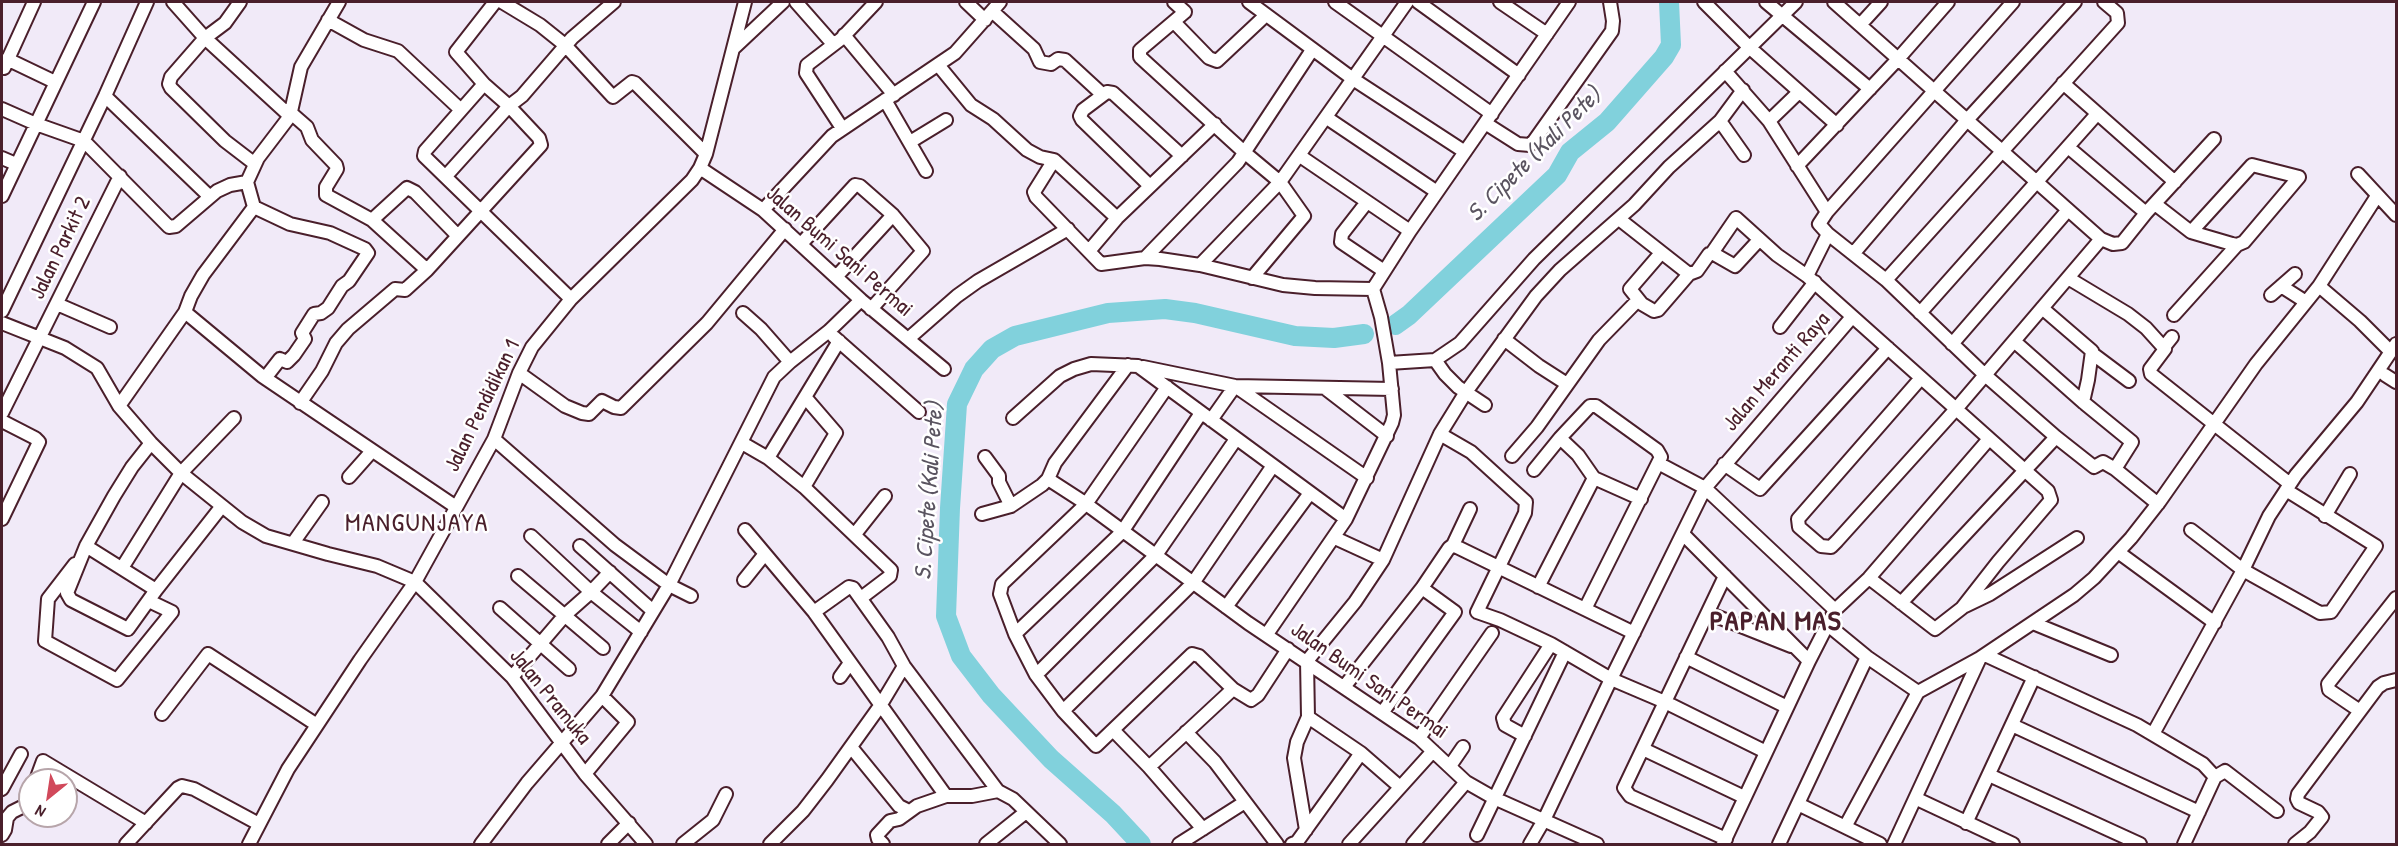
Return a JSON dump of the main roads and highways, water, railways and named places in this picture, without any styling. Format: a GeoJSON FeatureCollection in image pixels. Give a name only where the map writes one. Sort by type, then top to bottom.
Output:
{"type":"FeatureCollection","features":[{"type":"Feature","properties":{"kind":"waterway","name":"S. Cipete (Kali Pete)"},"geometry":{"type":"LineString","coordinates":[[1395,325],[1409,315],[1557,175],[1570,152],[1607,122],[1664,57],[1671,45],[1669,2]]}},
{"type":"Feature","properties":{"kind":"waterway","name":"S. Cipete (Kali Pete)"},"geometry":{"type":"LineString","coordinates":[[1141,844],[1113,814],[1051,759],[991,695],[961,656],[946,616],[957,404],[974,369],[992,349],[1015,336],[1108,313],[1165,309],[1195,313],[1295,336],[1334,338],[1364,334]]}},
{"type":"Feature","properties":{"kind":"district","name":"MANGUNJAYA"},"geometry":{"type":"Point","coordinates":[417,524]}},
{"type":"Feature","properties":{"kind":"district","name":"PAPAN MAS"},"geometry":{"type":"Point","coordinates":[1776,623]}}]}
